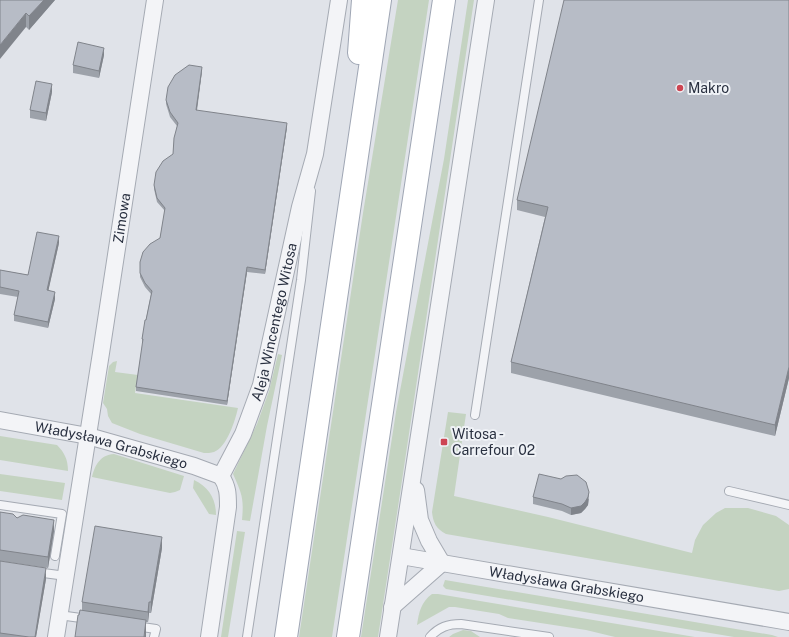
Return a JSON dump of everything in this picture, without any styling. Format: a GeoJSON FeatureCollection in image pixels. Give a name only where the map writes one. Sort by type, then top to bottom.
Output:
{"type":"FeatureCollection","features":[{"type":"Feature","properties":{"kind":"main road"},"geometry":{"type":"LineString","coordinates":[[360,134],[358,55],[363,0]]}},
{"type":"Feature","properties":{"kind":"main road"},"geometry":{"type":"LineString","coordinates":[[286,637],[380,0]]}},
{"type":"Feature","properties":{"kind":"main road"},"geometry":{"type":"LineString","coordinates":[[348,637],[444,0]]}},
{"type":"Feature","properties":{"kind":"main road"},"geometry":{"type":"LineString","coordinates":[[437,49],[453,0]]}},
{"type":"Feature","properties":{"kind":"street","name":"Zimowa"},"geometry":{"type":"LineString","coordinates":[[56,637],[155,0]]}},
{"type":"Feature","properties":{"kind":"street","name":"Aleja Wincentego Witosa"},"geometry":{"type":"LineString","coordinates":[[221,476],[242,434],[261,385],[300,207],[315,154],[339,0]]}},
{"type":"Feature","properties":{"kind":"street"},"geometry":{"type":"LineString","coordinates":[[388,637],[487,2]]}},
{"type":"Feature","properties":{"kind":"street","name":"Władysława Grabskiego"},"geometry":{"type":"LineString","coordinates":[[0,420],[88,436],[194,466],[221,476]]}},
{"type":"Feature","properties":{"kind":"street"},"geometry":{"type":"LineString","coordinates":[[392,607],[442,563],[428,541],[420,520],[414,470]]}},
{"type":"Feature","properties":{"kind":"street"},"geometry":{"type":"LineString","coordinates":[[209,637],[228,507],[226,485],[221,476]]}},
{"type":"Feature","properties":{"kind":"street","name":"Władysława Grabskiego"},"geometry":{"type":"LineString","coordinates":[[401,556],[789,622]]}},
{"type":"Feature","properties":{"kind":"lane"},"geometry":{"type":"LineString","coordinates":[[475,415],[539,0]]}},
{"type":"Feature","properties":{"kind":"lane"},"geometry":{"type":"LineString","coordinates":[[247,637],[301,280],[315,154]]}},
{"type":"Feature","properties":{"kind":"lane"},"geometry":{"type":"LineString","coordinates":[[729,491],[789,505]]}},
{"type":"Feature","properties":{"kind":"lane"},"geometry":{"type":"LineString","coordinates":[[0,505],[62,514],[55,556]]}},
{"type":"Feature","properties":{"kind":"lane"},"geometry":{"type":"LineString","coordinates":[[29,571],[66,576]]}},
{"type":"Feature","properties":{"kind":"lane"},"geometry":{"type":"LineString","coordinates":[[59,615],[96,620]]}},
{"type":"Feature","properties":{"kind":"lane"},"geometry":{"type":"LineString","coordinates":[[126,624],[156,629],[154,637]]}},
{"type":"Feature","properties":{"kind":"lane"},"geometry":{"type":"LineString","coordinates":[[430,637],[436,631],[449,624],[461,624],[549,637]]}},
{"type":"Feature","properties":{"kind":"green space"},"geometry":{"type":"Polygon","coordinates":[[[398,0],[429,0],[332,637],[299,637],[363,213],[398,0]]]}},
{"type":"Feature","properties":{"kind":"green space"},"geometry":{"type":"Polygon","coordinates":[[[468,0],[474,0],[378,637],[361,637],[396,412],[444,159],[468,0]]]}},
{"type":"Feature","properties":{"kind":"green space"},"geometry":{"type":"Polygon","coordinates":[[[278,354],[282,355],[267,426],[250,521],[242,520],[242,496],[233,474],[257,424],[269,391],[278,354]]]}},
{"type":"Feature","properties":{"kind":"green space"},"geometry":{"type":"Polygon","coordinates":[[[117,361],[115,372],[138,375],[135,393],[238,408],[233,426],[223,445],[214,452],[204,453],[140,434],[112,423],[103,403],[109,366],[113,362],[117,361]]]}},
{"type":"Feature","properties":{"kind":"green space"},"geometry":{"type":"Polygon","coordinates":[[[448,412],[466,414],[454,496],[548,517],[692,553],[695,540],[703,525],[716,513],[725,508],[748,508],[776,516],[789,525],[789,589],[779,591],[446,534],[436,525],[432,512],[448,412]]]}},
{"type":"Feature","properties":{"kind":"green space"},"geometry":{"type":"Polygon","coordinates":[[[0,436],[57,445],[65,456],[68,471],[0,460],[0,436]]]}},
{"type":"Feature","properties":{"kind":"green space"},"geometry":{"type":"Polygon","coordinates":[[[114,454],[184,476],[180,490],[170,493],[92,477],[99,461],[105,456],[114,454]]]}},
{"type":"Feature","properties":{"kind":"green space"},"geometry":{"type":"Polygon","coordinates":[[[0,474],[65,483],[62,500],[0,491],[0,474]]]}},
{"type":"Feature","properties":{"kind":"green space"},"geometry":{"type":"Polygon","coordinates":[[[194,480],[204,486],[211,494],[215,504],[216,515],[209,514],[193,488],[194,480]]]}},
{"type":"Feature","properties":{"kind":"green space"},"geometry":{"type":"Polygon","coordinates":[[[237,531],[245,532],[228,637],[221,637],[237,531]]]}},
{"type":"Feature","properties":{"kind":"green space"},"geometry":{"type":"Polygon","coordinates":[[[445,580],[778,637],[734,637],[446,589],[443,586],[445,580]]]}},
{"type":"Feature","properties":{"kind":"green space"},"geometry":{"type":"Polygon","coordinates":[[[432,594],[695,637],[615,637],[586,630],[508,618],[499,614],[455,607],[449,607],[417,625],[421,608],[425,600],[432,594]]]}},
{"type":"Feature","properties":{"kind":"green space"},"geometry":{"type":"Polygon","coordinates":[[[463,630],[471,631],[480,637],[449,637],[463,630]]]}},
{"type":"Feature","properties":{"kind":"building"},"geometry":{"type":"Polygon","coordinates":[[[0,0],[44,0],[29,16],[26,13],[0,45],[0,0]]]}},
{"type":"Feature","properties":{"kind":"building"},"geometry":{"type":"Polygon","coordinates":[[[564,0],[789,0],[789,367],[775,425],[511,362],[548,207],[517,200],[564,0]]]}},
{"type":"Feature","properties":{"kind":"building"},"geometry":{"type":"Polygon","coordinates":[[[78,42],[104,48],[99,71],[73,65],[78,42]]]}},
{"type":"Feature","properties":{"kind":"building"},"geometry":{"type":"Polygon","coordinates":[[[189,65],[202,67],[196,110],[287,123],[265,270],[247,267],[227,401],[136,387],[145,320],[152,291],[145,283],[140,273],[140,262],[143,252],[150,244],[160,238],[165,208],[157,198],[154,185],[156,172],[163,161],[173,154],[174,138],[178,123],[170,112],[166,100],[168,87],[175,75],[189,65]]]}},
{"type":"Feature","properties":{"kind":"building"},"geometry":{"type":"Polygon","coordinates":[[[36,81],[52,84],[46,113],[30,110],[36,81]]]}},
{"type":"Feature","properties":{"kind":"building"},"geometry":{"type":"Polygon","coordinates":[[[37,232],[59,236],[47,290],[55,292],[48,322],[14,315],[19,291],[0,287],[0,270],[28,275],[37,232]]]}},
{"type":"Feature","properties":{"kind":"building"},"geometry":{"type":"Polygon","coordinates":[[[539,474],[561,479],[566,476],[577,475],[586,482],[589,492],[588,497],[581,506],[571,508],[562,504],[533,497],[539,474]]]}},
{"type":"Feature","properties":{"kind":"building"},"geometry":{"type":"Polygon","coordinates":[[[0,512],[13,514],[17,518],[23,515],[54,520],[48,557],[0,550],[0,512]]]}},
{"type":"Feature","properties":{"kind":"building"},"geometry":{"type":"Polygon","coordinates":[[[95,526],[162,537],[148,612],[82,602],[95,526]]]}},
{"type":"Feature","properties":{"kind":"building"},"geometry":{"type":"Polygon","coordinates":[[[0,561],[46,568],[35,637],[0,633],[0,561]]]}},
{"type":"Feature","properties":{"kind":"building"},"geometry":{"type":"Polygon","coordinates":[[[80,610],[146,620],[144,637],[75,637],[80,610]]]}},
{"type":"Feature","properties":{"kind":"place","name":"Makro"},"geometry":{"type":"Point","coordinates":[680,88]}},
{"type":"Feature","properties":{"kind":"place","name":"Witosa - Carrefour 02"},"geometry":{"type":"Point","coordinates":[444,442]}}]}
